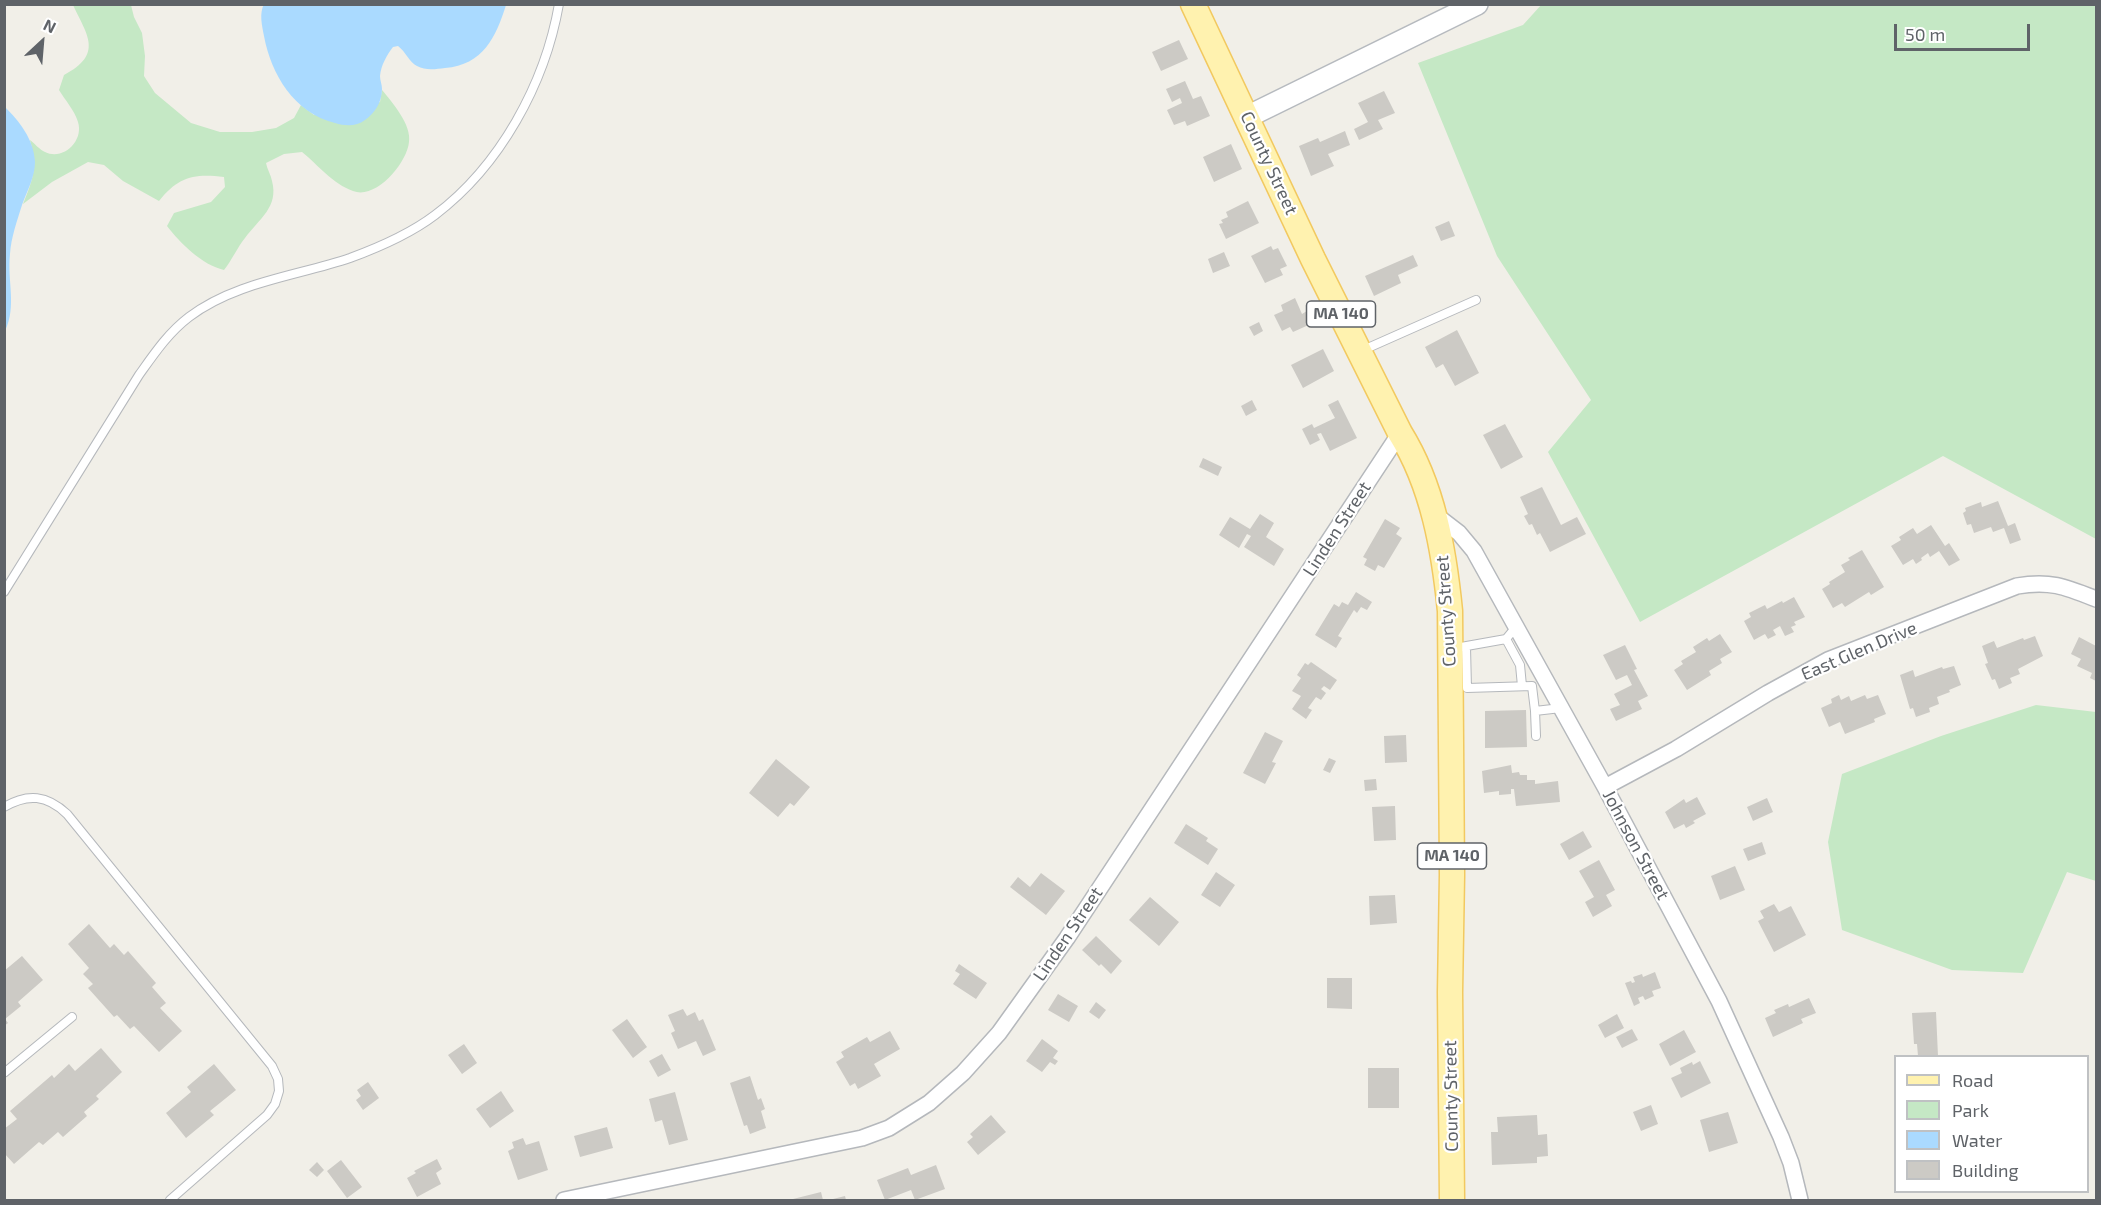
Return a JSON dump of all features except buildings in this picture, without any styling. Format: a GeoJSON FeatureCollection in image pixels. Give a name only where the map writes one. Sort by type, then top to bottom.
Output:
{"type":"FeatureCollection","features":[{"type":"Feature","properties":{"kind":"main road","name":"County Street"},"geometry":{"type":"LineString","coordinates":[[1192,4],[1360,352],[1400,433],[1413,454],[1433,513],[1443,554],[1458,648],[1452,1200]]}},
{"type":"Feature","properties":{"kind":"street"},"geometry":{"type":"LineString","coordinates":[[1247,117],[1477,4]]}},
{"type":"Feature","properties":{"kind":"street","name":"Linden Street"},"geometry":{"type":"LineString","coordinates":[[564,1200],[862,1138],[903,1121],[947,1089],[999,1033],[1067,938],[1400,433]]}},
{"type":"Feature","properties":{"kind":"street","name":"Johnson Street"},"geometry":{"type":"LineString","coordinates":[[1433,513],[1459,533],[1474,551],[1719,1001],[1781,1137],[1791,1163],[1800,1200]]}},
{"type":"Feature","properties":{"kind":"street","name":"East Glen Drive"},"geometry":{"type":"LineString","coordinates":[[1605,788],[1828,660],[2017,586],[2038,582],[2059,585],[2097,599]]}},
{"type":"Feature","properties":{"kind":"lane"},"geometry":{"type":"LineString","coordinates":[[4,592],[139,375],[163,342],[182,323],[205,306],[237,292],[347,259],[383,245],[424,223],[461,192],[500,145],[525,104],[546,56],[559,4]]}},
{"type":"Feature","properties":{"kind":"lane"},"geometry":{"type":"LineString","coordinates":[[1360,352],[1476,300]]}},
{"type":"Feature","properties":{"kind":"lane"},"geometry":{"type":"LineString","coordinates":[[1516,627],[1506,639],[1458,648],[1467,688],[1532,686],[1536,736]]}},
{"type":"Feature","properties":{"kind":"lane"},"geometry":{"type":"LineString","coordinates":[[1506,639],[1520,665],[1522,686]]}},
{"type":"Feature","properties":{"kind":"lane"},"geometry":{"type":"LineString","coordinates":[[1535,711],[1561,708]]}},
{"type":"Feature","properties":{"kind":"lane"},"geometry":{"type":"LineString","coordinates":[[4,807],[25,798],[40,797],[54,803],[67,814],[268,1060],[278,1079],[278,1097],[267,1115],[171,1200]]}},
{"type":"Feature","properties":{"kind":"lane"},"geometry":{"type":"LineString","coordinates":[[4,1073],[72,1017]]}},
{"type":"Feature","properties":{"kind":"green space"},"geometry":{"type":"Polygon","coordinates":[[[1542,4],[2096,5],[2096,539],[1943,456],[1640,622],[1548,452],[1591,400],[1497,256],[1418,63],[1523,25],[1542,4]]]}},
{"type":"Feature","properties":{"kind":"green space"},"geometry":{"type":"Polygon","coordinates":[[[73,5],[131,5],[142,33],[145,56],[144,76],[155,93],[191,123],[220,132],[252,132],[276,128],[294,118],[301,105],[314,115],[380,102],[382,90],[400,114],[407,128],[409,142],[403,160],[389,178],[371,190],[362,192],[353,191],[339,184],[302,152],[284,154],[266,163],[273,198],[262,218],[242,242],[224,270],[192,252],[167,226],[174,213],[211,202],[225,187],[224,177],[187,178],[173,187],[159,201],[123,181],[104,165],[88,162],[52,182],[23,204],[33,172],[30,140],[45,152],[59,154],[70,148],[78,136],[77,118],[59,90],[64,75],[76,67],[88,52],[87,35],[73,5]]]}},
{"type":"Feature","properties":{"kind":"green space"},"geometry":{"type":"Polygon","coordinates":[[[2036,705],[2096,712],[2096,881],[2067,872],[2023,973],[1952,970],[1842,930],[1828,842],[1842,774],[1941,736],[2036,705]]]}},
{"type":"Feature","properties":{"kind":"water"},"geometry":{"type":"Polygon","coordinates":[[[264,4],[506,5],[498,28],[486,47],[478,55],[458,66],[420,68],[398,46],[393,47],[382,68],[380,76],[382,94],[377,107],[365,120],[350,125],[320,118],[296,101],[287,90],[267,50],[261,20],[264,4]]]}},
{"type":"Feature","properties":{"kind":"water"},"geometry":{"type":"Polygon","coordinates":[[[5,107],[29,138],[35,168],[14,229],[9,264],[10,312],[5,331],[5,107]]]}}]}
